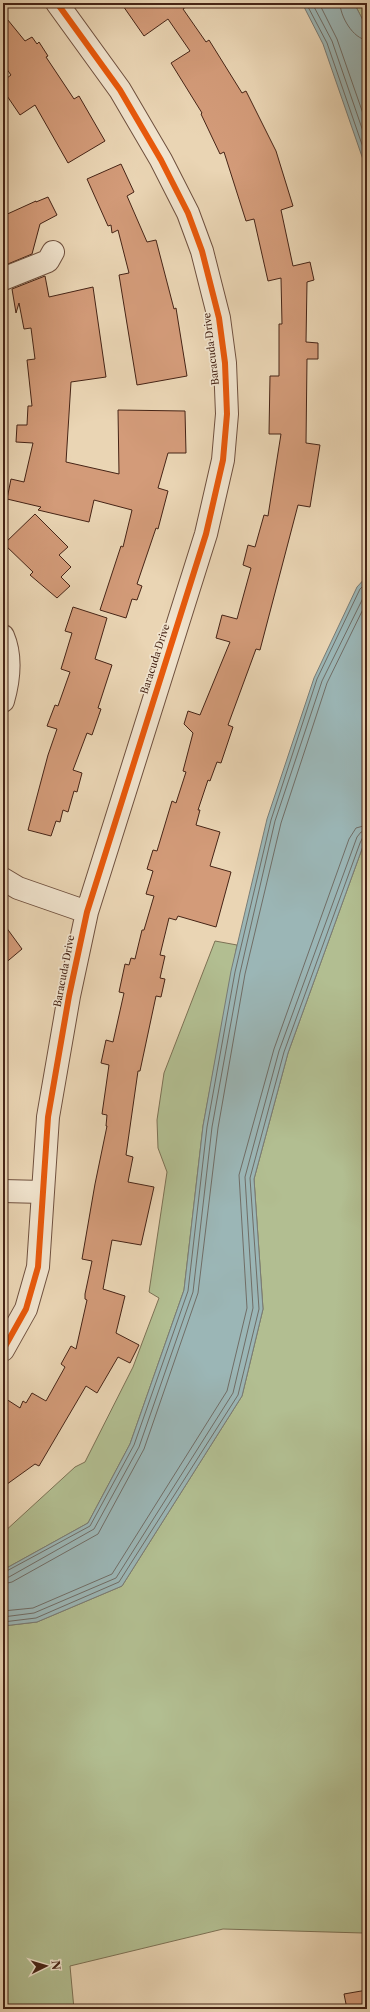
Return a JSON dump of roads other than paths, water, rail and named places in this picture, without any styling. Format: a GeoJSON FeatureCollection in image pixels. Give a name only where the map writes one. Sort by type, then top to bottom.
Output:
{"type":"FeatureCollection","features":[{"type":"Feature","properties":{"kind":"street","name":"Baracuda Drive"},"geometry":{"type":"LineString","coordinates":[[3,1350],[26,1309],[37,1273],[41,1245],[48,1118],[69,996],[87,912],[206,534],[223,460],[227,414],[225,363],[219,318],[202,251],[188,213],[161,160],[120,90],[57,3]]}},
{"type":"Feature","properties":{"kind":"street"},"geometry":{"type":"LineString","coordinates":[[3,279],[48,261],[53,252]]}},
{"type":"Feature","properties":{"kind":"street"},"geometry":{"type":"LineString","coordinates":[[3,636],[9,662],[8,681],[3,701]]}},
{"type":"Feature","properties":{"kind":"street"},"geometry":{"type":"LineString","coordinates":[[3,879],[18,888],[87,912]]}},
{"type":"Feature","properties":{"kind":"street"},"geometry":{"type":"LineString","coordinates":[[3,1191],[43,1192]]}},
{"type":"Feature","properties":{"kind":"water"},"geometry":{"type":"Polygon","coordinates":[[[302,3],[354,3],[367,28],[367,171],[323,44],[302,3]]]}},
{"type":"Feature","properties":{"kind":"water"},"geometry":{"type":"Polygon","coordinates":[[[367,576],[367,835],[288,1053],[254,1179],[263,1309],[242,1396],[122,1586],[37,1622],[3,1626],[3,1570],[88,1523],[130,1444],[184,1290],[203,1126],[231,971],[267,819],[314,678],[357,587],[367,576]]]}}]}
